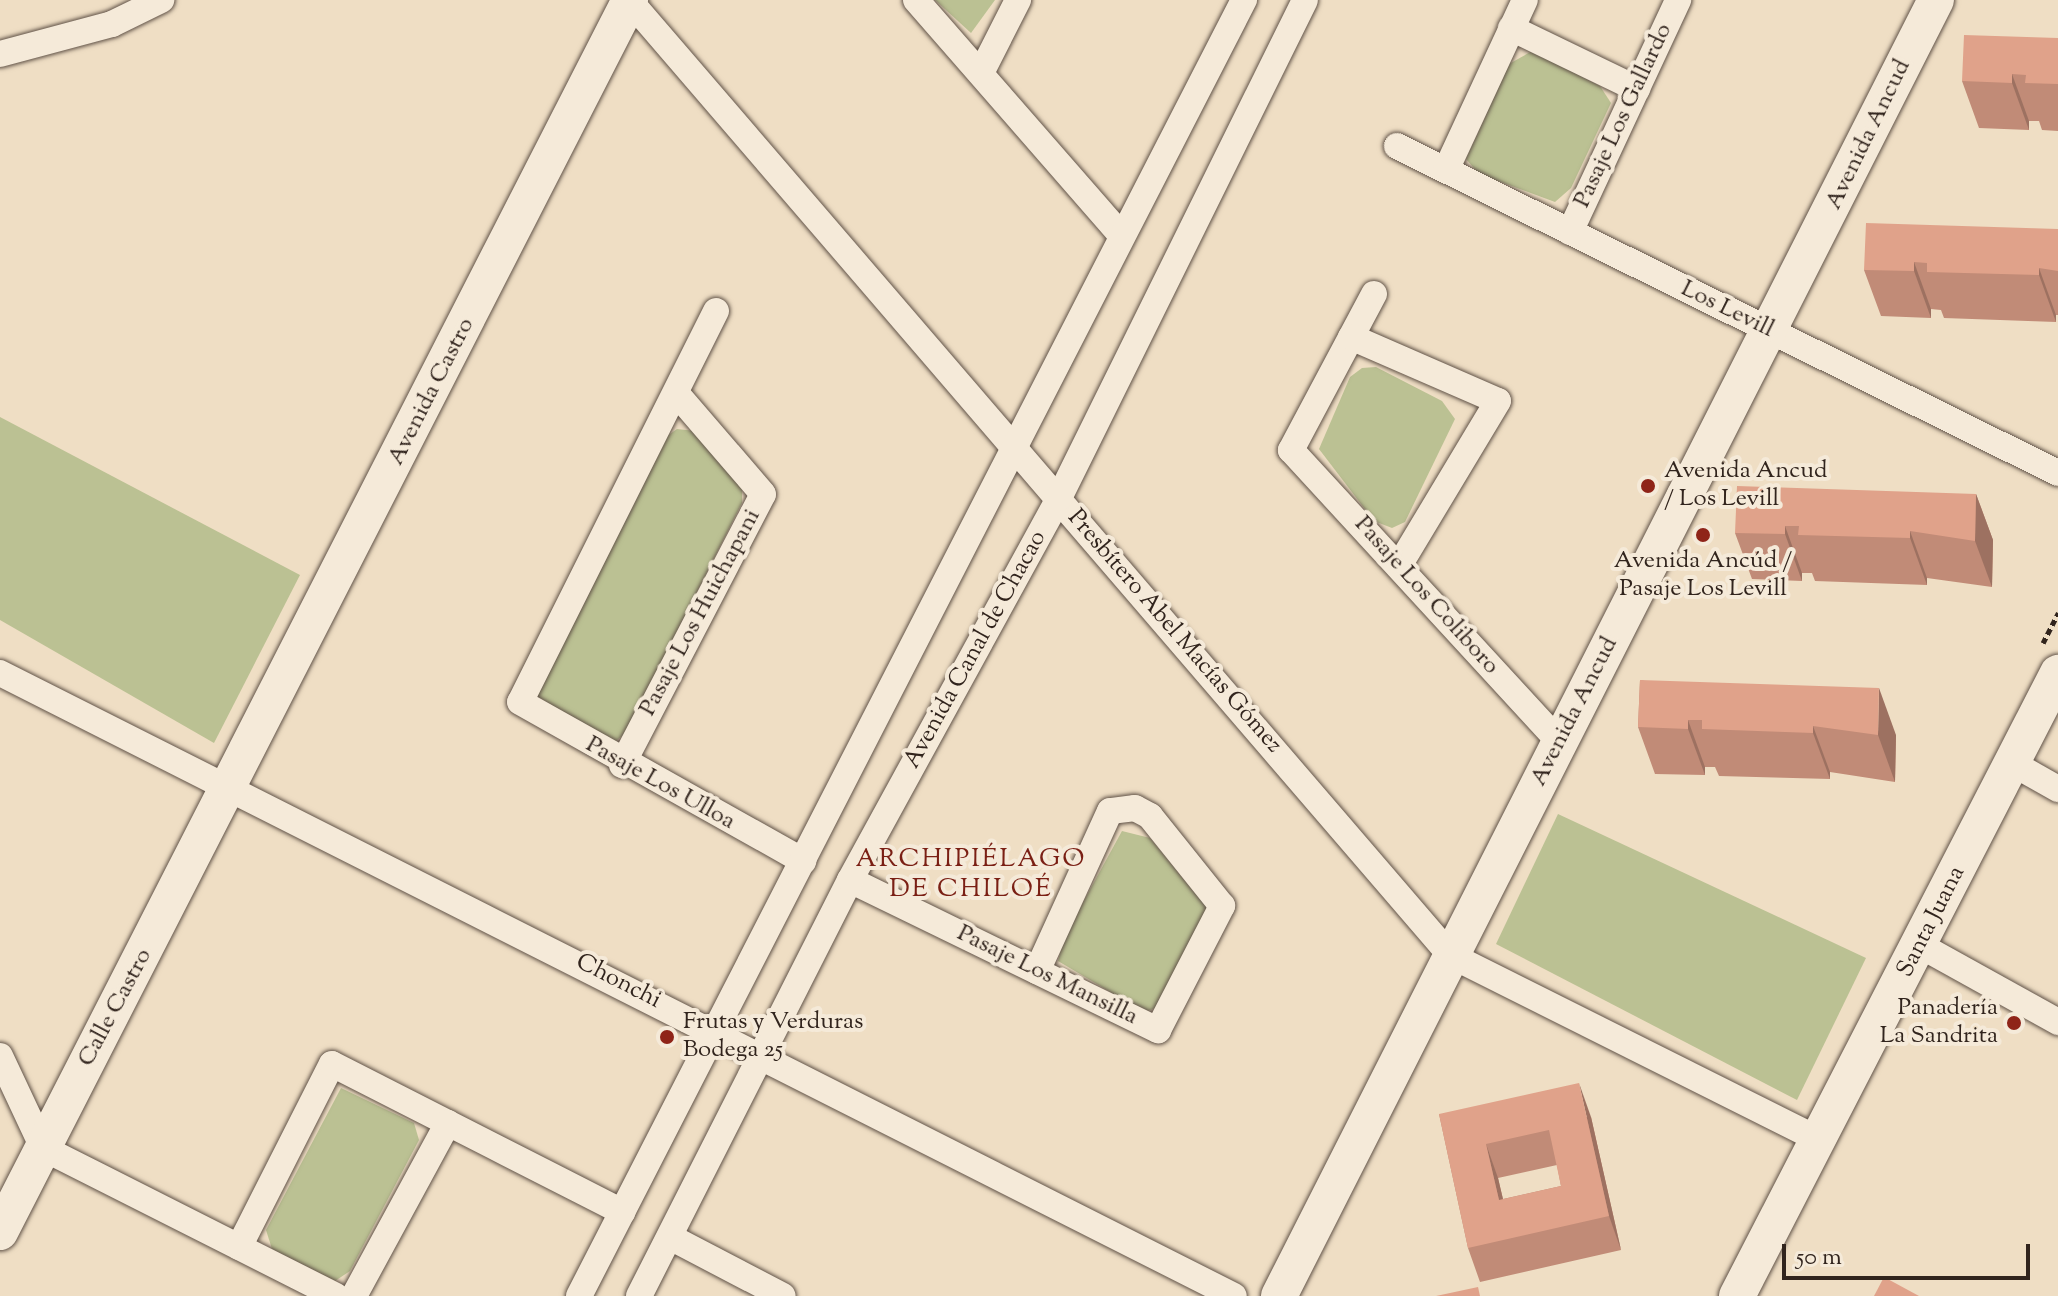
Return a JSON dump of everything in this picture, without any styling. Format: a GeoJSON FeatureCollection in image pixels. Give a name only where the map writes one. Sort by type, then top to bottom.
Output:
{"type":"FeatureCollection","features":[{"type":"Feature","properties":{"kind":"street"},"geometry":{"type":"LineString","coordinates":[[0,54],[112,24],[161,0]]}},
{"type":"Feature","properties":{"kind":"street","name":"Presbítero Abel Macías Gómez"},"geometry":{"type":"LineString","coordinates":[[629,0],[1017,445],[1450,955],[1816,1138]]}},
{"type":"Feature","properties":{"kind":"street","name":"Avenida Castro"},"geometry":{"type":"LineString","coordinates":[[233,784],[629,0]]}},
{"type":"Feature","properties":{"kind":"street"},"geometry":{"type":"LineString","coordinates":[[916,0],[1122,236]]}},
{"type":"Feature","properties":{"kind":"street"},"geometry":{"type":"LineString","coordinates":[[981,73],[1018,0]]}},
{"type":"Feature","properties":{"kind":"street"},"geometry":{"type":"LineString","coordinates":[[579,1296],[1244,0]]}},
{"type":"Feature","properties":{"kind":"street","name":"Avenida Canal de Chacao"},"geometry":{"type":"LineString","coordinates":[[639,1296],[850,880],[1059,498],[1305,0]]}},
{"type":"Feature","properties":{"kind":"street"},"geometry":{"type":"LineString","coordinates":[[1446,170],[1525,0]]}},
{"type":"Feature","properties":{"kind":"street","name":"Pasaje Los Gallardo"},"geometry":{"type":"LineString","coordinates":[[1570,232],[1678,0]]}},
{"type":"Feature","properties":{"kind":"street","name":"Avenida Ancud"},"geometry":{"type":"LineString","coordinates":[[1279,1296],[1450,955],[1771,331],[1936,0]]}},
{"type":"Feature","properties":{"kind":"street"},"geometry":{"type":"LineString","coordinates":[[1511,28],[1637,89]]}},
{"type":"Feature","properties":{"kind":"street","name":"Los Levill"},"geometry":{"type":"LineString","coordinates":[[1397,146],[2058,473]]}},
{"type":"Feature","properties":{"kind":"street"},"geometry":{"type":"LineString","coordinates":[[1374,294],[1351,337],[1498,401],[1400,564]]}},
{"type":"Feature","properties":{"kind":"street"},"geometry":{"type":"LineString","coordinates":[[676,393],[716,311]]}},
{"type":"Feature","properties":{"kind":"street","name":"Pasaje Los Coliboro"},"geometry":{"type":"LineString","coordinates":[[1351,337],[1291,450],[1400,564],[1560,743]]}},
{"type":"Feature","properties":{"kind":"street","name":"Pasaje Los Ulloa"},"geometry":{"type":"LineString","coordinates":[[676,393],[520,702],[622,765],[803,861]]}},
{"type":"Feature","properties":{"kind":"street","name":"Pasaje Los Huichapani"},"geometry":{"type":"LineString","coordinates":[[622,765],[763,494],[676,393]]}},
{"type":"Feature","properties":{"kind":"street","name":"Chonchi"},"geometry":{"type":"LineString","coordinates":[[0,673],[233,784],[1234,1296]]}},
{"type":"Feature","properties":{"kind":"street","name":"Santa Juana"},"geometry":{"type":"LineString","coordinates":[[1737,1296],[1816,1138],[1921,946],[2058,673]]}},
{"type":"Feature","properties":{"kind":"street"},"geometry":{"type":"LineString","coordinates":[[2012,763],[2058,789]]}},
{"type":"Feature","properties":{"kind":"street","name":"Calle Castro"},"geometry":{"type":"LineString","coordinates":[[0,1232],[233,784]]}},
{"type":"Feature","properties":{"kind":"street","name":"Pasaje Los Mansilla"},"geometry":{"type":"LineString","coordinates":[[850,880],[1158,1030],[1222,906],[1150,816],[1135,808],[1110,811],[1037,971]]}},
{"type":"Feature","properties":{"kind":"street"},"geometry":{"type":"LineString","coordinates":[[1921,946],[2058,1022]]}},
{"type":"Feature","properties":{"kind":"street"},"geometry":{"type":"LineString","coordinates":[[0,1056],[43,1148],[336,1296]]}},
{"type":"Feature","properties":{"kind":"street"},"geometry":{"type":"LineString","coordinates":[[239,1247],[332,1064],[622,1212]]}},
{"type":"Feature","properties":{"kind":"street"},"geometry":{"type":"LineString","coordinates":[[354,1296],[448,1123]]}},
{"type":"Feature","properties":{"kind":"street"},"geometry":{"type":"LineString","coordinates":[[670,1237],[783,1296]]}},
{"type":"Feature","properties":{"kind":"green space"},"geometry":{"type":"Polygon","coordinates":[[[935,0],[995,0],[971,33],[935,0]]]}},
{"type":"Feature","properties":{"kind":"green space"},"geometry":{"type":"Polygon","coordinates":[[[1532,51],[1600,86],[1611,103],[1571,188],[1555,202],[1479,174],[1466,159],[1509,64],[1532,51]]]}},
{"type":"Feature","properties":{"kind":"green space"},"geometry":{"type":"Polygon","coordinates":[[[1376,367],[1442,401],[1455,419],[1405,522],[1392,528],[1374,521],[1319,449],[1350,377],[1362,368],[1376,367]]]}},
{"type":"Feature","properties":{"kind":"green space"},"geometry":{"type":"Polygon","coordinates":[[[0,417],[300,575],[214,743],[0,620],[0,417]]]}},
{"type":"Feature","properties":{"kind":"green space"},"geometry":{"type":"Polygon","coordinates":[[[677,429],[695,431],[742,488],[742,503],[625,734],[613,743],[537,696],[667,436],[677,429]]]}},
{"type":"Feature","properties":{"kind":"green space"},"geometry":{"type":"Polygon","coordinates":[[[1558,814],[1866,958],[1797,1100],[1496,944],[1558,814]]]}},
{"type":"Feature","properties":{"kind":"green space"},"geometry":{"type":"Polygon","coordinates":[[[1122,831],[1150,838],[1207,908],[1156,1008],[1144,1012],[1058,961],[1064,937],[1122,831]]]}},
{"type":"Feature","properties":{"kind":"green space"},"geometry":{"type":"Polygon","coordinates":[[[341,1088],[414,1123],[419,1140],[350,1271],[335,1281],[272,1249],[266,1230],[341,1088]]]}},
{"type":"Feature","properties":{"kind":"building"},"geometry":{"type":"Polygon","coordinates":[[[1964,35],[2058,38],[2058,84],[2025,83],[2026,75],[2012,74],[2012,83],[1962,81],[1964,35]]]}},
{"type":"Feature","properties":{"kind":"building"},"geometry":{"type":"Polygon","coordinates":[[[1866,223],[2058,229],[2058,271],[2039,268],[2039,275],[1927,272],[1927,263],[1914,262],[1914,271],[1864,270],[1866,223]]]}},
{"type":"Feature","properties":{"kind":"building"},"geometry":{"type":"Polygon","coordinates":[[[1737,486],[1976,494],[1975,541],[1910,531],[1910,538],[1798,535],[1799,526],[1785,526],[1785,534],[1735,533],[1737,486]]]}},
{"type":"Feature","properties":{"kind":"building"},"geometry":{"type":"Polygon","coordinates":[[[1640,680],[1879,688],[1878,735],[1813,726],[1813,733],[1702,729],[1702,720],[1688,720],[1688,729],[1638,727],[1640,680]]]}},
{"type":"Feature","properties":{"kind":"building"},"geometry":{"type":"Polygon","coordinates":[[[1579,1083],[1609,1216],[1468,1248],[1439,1114],[1579,1083]],[[1549,1130],[1486,1144],[1499,1200],[1561,1186],[1549,1130]]]}},
{"type":"Feature","properties":{"kind":"building"},"geometry":{"type":"Polygon","coordinates":[[[1884,1277],[1919,1296],[1874,1296],[1884,1277]]]}},
{"type":"Feature","properties":{"kind":"building"},"geometry":{"type":"Polygon","coordinates":[[[1478,1287],[1480,1296],[1436,1296],[1478,1287]]]}},
{"type":"Feature","properties":{"kind":"place","name":"Avenida Ancud / Los Levill"},"geometry":{"type":"Point","coordinates":[1648,486]}},
{"type":"Feature","properties":{"kind":"place","name":"Avenida Ancúd / Pasaje Los Levill"},"geometry":{"type":"Point","coordinates":[1703,535]}},
{"type":"Feature","properties":{"kind":"place","name":"Panadería La Sandrita"},"geometry":{"type":"Point","coordinates":[2014,1023]}},
{"type":"Feature","properties":{"kind":"place","name":"Frutas y Verduras Bodega 25"},"geometry":{"type":"Point","coordinates":[667,1037]}},
{"type":"Feature","properties":{"kind":"district","name":"ARCHIPIÉLAGO DE CHILOÉ"},"geometry":{"type":"Point","coordinates":[971,875]}}]}
